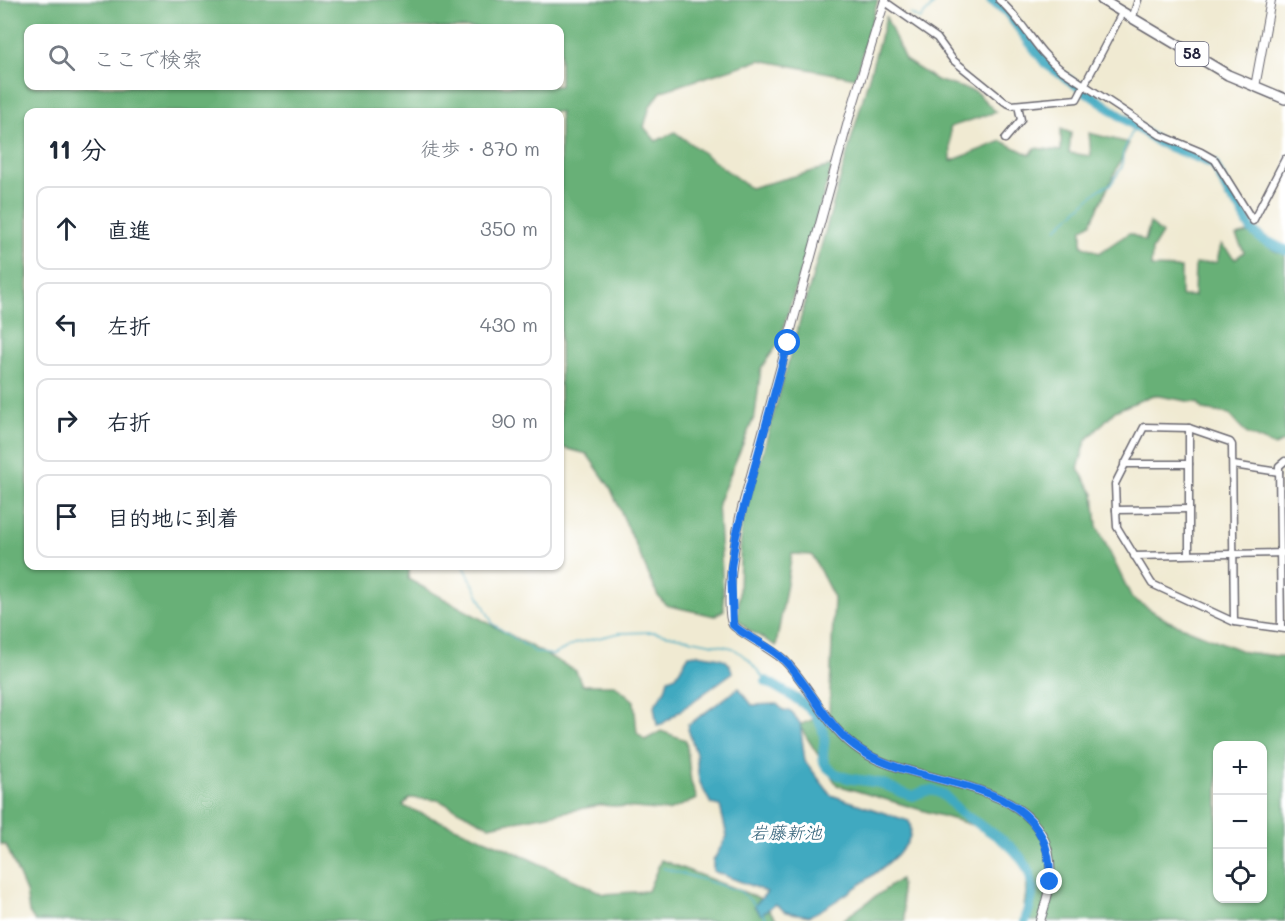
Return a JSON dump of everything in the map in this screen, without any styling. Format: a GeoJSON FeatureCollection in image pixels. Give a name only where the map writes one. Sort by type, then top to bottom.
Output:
{"type":"FeatureCollection","features":[{"type":"Feature","properties":{"kind":"main road","name":"58"},"geometry":{"type":"LineString","coordinates":[[1102,0],[1255,87],[1285,99]]}},
{"type":"Feature","properties":{"kind":"street"},"geometry":{"type":"LineString","coordinates":[[1040,921],[1050,882],[1049,858],[1038,830],[1022,811],[1004,799],[887,765],[861,751],[837,731],[785,661],[766,645],[736,628],[731,620],[731,568],[742,508],[849,118],[885,0],[937,38],[953,60],[1005,102],[1018,105],[1067,100],[1080,95],[1122,13]]}},
{"type":"Feature","properties":{"kind":"street"},"geometry":{"type":"LineString","coordinates":[[999,0],[1012,13],[1044,56],[1160,135],[1215,160],[1231,183],[1246,214],[1253,220],[1285,159]]}},
{"type":"Feature","properties":{"kind":"street"},"geometry":{"type":"LineString","coordinates":[[1132,19],[1138,0]]}},
{"type":"Feature","properties":{"kind":"street"},"geometry":{"type":"LineString","coordinates":[[1255,87],[1271,0]]}},
{"type":"Feature","properties":{"kind":"street"},"geometry":{"type":"LineString","coordinates":[[1005,139],[1021,120],[1018,105]]}},
{"type":"Feature","properties":{"kind":"street"},"geometry":{"type":"LineString","coordinates":[[1234,622],[1233,465],[1230,442],[1189,428],[1144,427],[1115,483],[1117,527],[1152,584],[1234,622],[1283,629],[1283,553],[1279,472],[1280,462],[1285,461]]}},
{"type":"Feature","properties":{"kind":"street"},"geometry":{"type":"LineString","coordinates":[[1189,428],[1189,553]]}},
{"type":"Feature","properties":{"kind":"street"},"geometry":{"type":"LineString","coordinates":[[1124,464],[1189,464]]}},
{"type":"Feature","properties":{"kind":"street"},"geometry":{"type":"LineString","coordinates":[[1233,465],[1279,472]]}},
{"type":"Feature","properties":{"kind":"street"},"geometry":{"type":"LineString","coordinates":[[1116,510],[1189,509]]}},
{"type":"Feature","properties":{"kind":"street"},"geometry":{"type":"LineString","coordinates":[[1134,556],[1189,553],[1283,553]]}},
{"type":"Feature","properties":{"kind":"green space"},"geometry":{"type":"Polygon","coordinates":[[[0,0],[878,0],[855,78],[760,60],[662,91],[650,106],[644,127],[656,141],[675,132],[750,188],[832,166],[779,343],[761,368],[755,415],[718,503],[724,610],[714,616],[666,605],[658,596],[610,487],[587,454],[564,448],[564,108],[24,108],[24,570],[409,570],[408,579],[576,671],[582,685],[615,685],[634,701],[637,733],[645,740],[661,731],[686,740],[691,782],[697,799],[668,811],[601,805],[489,826],[438,800],[409,798],[403,806],[506,848],[604,894],[648,891],[661,860],[759,898],[778,921],[35,921],[29,912],[26,892],[6,845],[0,844],[0,0]]]}},
{"type":"Feature","properties":{"kind":"green space"},"geometry":{"type":"Polygon","coordinates":[[[886,17],[905,60],[936,80],[976,92],[996,112],[950,127],[951,161],[1002,141],[1030,155],[1035,148],[1061,151],[1061,129],[1071,133],[1069,153],[1091,156],[1089,133],[1129,143],[1091,223],[1082,229],[1082,245],[1099,253],[1129,233],[1145,241],[1150,223],[1162,234],[1152,250],[1151,267],[1181,268],[1181,296],[1194,296],[1195,264],[1217,262],[1221,244],[1235,259],[1244,252],[1236,236],[1248,233],[1275,251],[1285,254],[1285,441],[1275,446],[1247,434],[1229,414],[1203,410],[1198,403],[1153,395],[1115,411],[1086,441],[1078,469],[1094,494],[1097,526],[1132,598],[1168,621],[1245,652],[1285,657],[1285,921],[1022,921],[1029,871],[1024,858],[999,833],[837,785],[799,725],[829,713],[834,598],[812,555],[792,554],[776,646],[747,629],[738,619],[741,529],[886,17]]]}},
{"type":"Feature","properties":{"kind":"green space"},"geometry":{"type":"Polygon","coordinates":[[[900,879],[905,921],[841,921],[900,879]]]}},
{"type":"Feature","properties":{"kind":"water"},"geometry":{"type":"Polygon","coordinates":[[[699,654],[724,660],[731,667],[732,673],[662,724],[657,725],[654,706],[665,690],[668,679],[676,676],[689,655],[699,654]]]}},
{"type":"Feature","properties":{"kind":"water","name":"岩藤新池"},"geometry":{"type":"Polygon","coordinates":[[[739,688],[752,705],[777,704],[783,710],[791,711],[800,723],[805,761],[831,795],[910,823],[911,832],[908,841],[890,861],[846,894],[809,916],[786,912],[775,904],[761,915],[754,906],[767,892],[713,871],[713,861],[727,836],[720,806],[711,804],[699,781],[696,754],[688,725],[739,688]]]}},
{"type":"Feature","properties":{"kind":"waterway"},"geometry":{"type":"LineString","coordinates":[[910,14],[920,19],[938,0]]}},
{"type":"Feature","properties":{"kind":"waterway"},"geometry":{"type":"LineString","coordinates":[[991,0],[1006,11],[1046,64],[1158,142],[1214,164],[1230,197],[1240,208],[1251,229],[1262,239],[1285,250]]}},
{"type":"Feature","properties":{"kind":"waterway"},"geometry":{"type":"LineString","coordinates":[[1057,228],[1100,189],[1111,184],[1122,167],[1123,153],[1135,125]]}},
{"type":"Feature","properties":{"kind":"waterway"},"geometry":{"type":"LineString","coordinates":[[466,570],[493,624],[535,652],[553,655],[576,643],[620,633],[654,632],[733,648],[748,659],[766,681]]}},
{"type":"Feature","properties":{"kind":"waterway"},"geometry":{"type":"LineString","coordinates":[[766,681],[802,702],[817,717],[824,736],[823,760],[833,772],[847,778],[883,784],[913,796],[935,791],[1015,851],[1029,872],[1032,885],[1025,921]]}},
{"type":"Feature","properties":{"kind":"waterway"},"geometry":{"type":"LineString","coordinates":[[663,868],[740,891],[755,905]]}},
{"type":"Feature","properties":{"kind":"waterway"},"geometry":{"type":"LineString","coordinates":[[762,913],[768,921]]}},
{"type":"Feature","properties":{"kind":"route"},"geometry":{"type":"LineString","coordinates":[[788,343],[736,536],[731,568],[731,620],[733,625],[766,645],[785,661],[830,723],[861,751],[887,765],[1004,799],[1022,811],[1038,830],[1044,843],[1049,858],[1050,882]]}}]}
